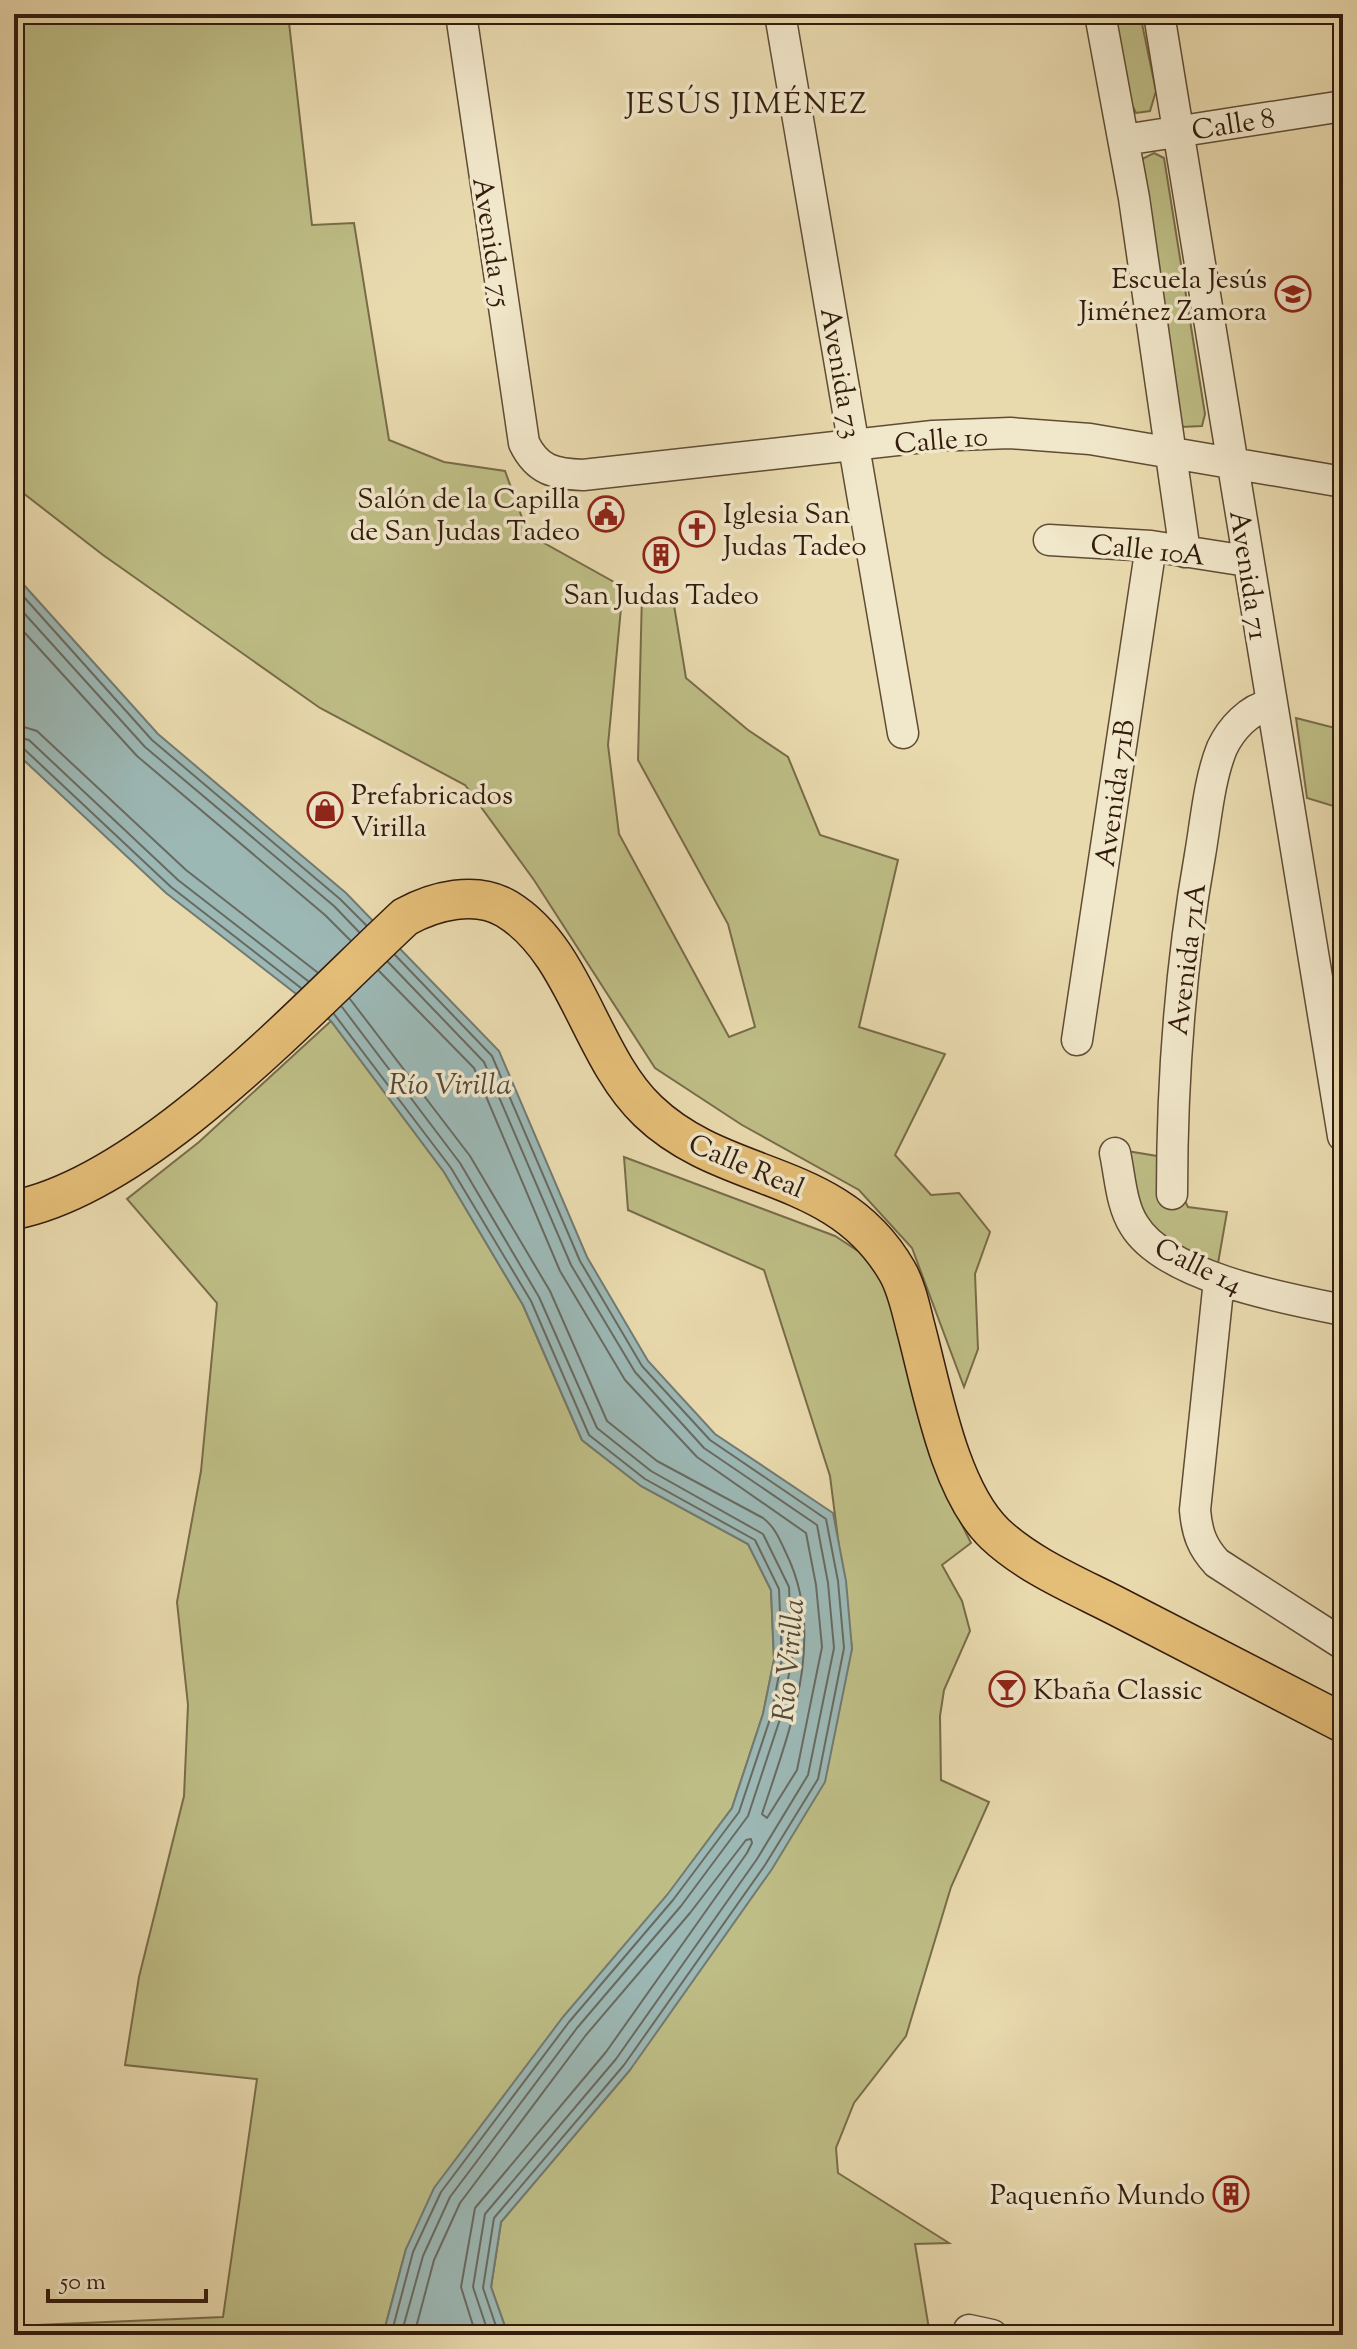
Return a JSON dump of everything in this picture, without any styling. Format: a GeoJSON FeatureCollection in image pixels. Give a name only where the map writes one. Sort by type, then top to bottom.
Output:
{"type":"FeatureCollection","features":[{"type":"Feature","properties":{"kind":"main road","name":"Calle Real"},"geometry":{"type":"LineString","coordinates":[[14,1210],[40,1205],[103,1173],[169,1130],[230,1081],[405,917],[433,902],[476,901],[504,907],[524,922],[556,960],[600,1044],[647,1111],[682,1139],[816,1194],[840,1207],[875,1239],[899,1274],[943,1429],[967,1493],[994,1533],[1054,1574],[1343,1723]]}},
{"type":"Feature","properties":{"kind":"street","name":"Avenida 75"},"geometry":{"type":"LineString","coordinates":[[461,14],[524,443],[538,465]]}},
{"type":"Feature","properties":{"kind":"street","name":"Avenida 73"},"geometry":{"type":"LineString","coordinates":[[780,14],[903,733]]}},
{"type":"Feature","properties":{"kind":"street"},"geometry":{"type":"LineString","coordinates":[[1100,14],[1124,140],[1173,453],[1185,552]]}},
{"type":"Feature","properties":{"kind":"street","name":"Avenida 71"},"geometry":{"type":"LineString","coordinates":[[1159,14],[1270,705],[1342,1124]]}},
{"type":"Feature","properties":{"kind":"street","name":"Calle 8"},"geometry":{"type":"LineString","coordinates":[[1124,140],[1343,106]]}},
{"type":"Feature","properties":{"kind":"street","name":"Calle 10"},"geometry":{"type":"LineString","coordinates":[[538,465],[562,474],[583,475],[933,436],[1010,433],[1090,439],[1343,482]]}},
{"type":"Feature","properties":{"kind":"street","name":"Calle 10A"},"geometry":{"type":"LineString","coordinates":[[1049,540],[1151,546],[1247,561]]}},
{"type":"Feature","properties":{"kind":"street","name":"Avenida 71B"},"geometry":{"type":"LineString","coordinates":[[1077,1040],[1151,546]]}},
{"type":"Feature","properties":{"kind":"street","name":"Avenida 71A"},"geometry":{"type":"LineString","coordinates":[[1172,1194],[1174,1053],[1185,941],[1217,765],[1233,730],[1251,713],[1270,705]]}},
{"type":"Feature","properties":{"kind":"street","name":"Calle 14"},"geometry":{"type":"LineString","coordinates":[[1115,1153],[1128,1215],[1136,1229],[1165,1254],[1219,1280],[1269,1296],[1343,1310]]}},
{"type":"Feature","properties":{"kind":"street"},"geometry":{"type":"LineString","coordinates":[[1219,1280],[1195,1510],[1197,1530],[1204,1549],[1217,1563],[1343,1644]]}},
{"type":"Feature","properties":{"kind":"shaded area"},"geometry":{"type":"Polygon","coordinates":[[[14,14],[288,14],[312,225],[354,223],[389,440],[444,462],[505,471],[528,534],[623,587],[608,745],[619,834],[729,1037],[755,1027],[728,924],[638,760],[642,592],[672,593],[686,678],[748,730],[788,757],[820,835],[898,860],[859,1027],[945,1054],[895,1155],[931,1195],[959,1193],[990,1232],[975,1274],[978,1349],[964,1387],[912,1248],[859,1190],[742,1125],[655,1068],[534,880],[465,785],[320,708],[103,555],[14,486],[14,14]]]}},
{"type":"Feature","properties":{"kind":"shaded area"},"geometry":{"type":"Polygon","coordinates":[[[1115,14],[1140,14],[1156,91],[1150,111],[1136,113],[1129,99],[1115,14]]]}},
{"type":"Feature","properties":{"kind":"shaded area"},"geometry":{"type":"Polygon","coordinates":[[[1154,153],[1164,158],[1205,414],[1202,426],[1181,427],[1142,159],[1154,153]]]}},
{"type":"Feature","properties":{"kind":"shaded area"},"geometry":{"type":"Polygon","coordinates":[[[1296,718],[1343,730],[1343,809],[1307,798],[1296,718]]]}},
{"type":"Feature","properties":{"kind":"shaded area"},"geometry":{"type":"Polygon","coordinates":[[[331,1021],[444,1172],[523,1305],[582,1440],[641,1486],[748,1544],[771,1590],[774,1660],[763,1714],[732,1808],[406,2249],[383,2335],[14,2335],[14,2326],[223,2317],[257,2079],[125,2065],[139,1977],[184,1796],[188,1705],[177,1602],[201,1471],[217,1303],[127,1199],[199,1142],[331,1021]]]}},
{"type":"Feature","properties":{"kind":"shaded area"},"geometry":{"type":"Polygon","coordinates":[[[1121,1150],[1163,1157],[1188,1207],[1227,1212],[1217,1269],[1184,1255],[1144,1223],[1121,1150]]]}},
{"type":"Feature","properties":{"kind":"shaded area"},"geometry":{"type":"Polygon","coordinates":[[[624,1157],[835,1236],[861,1253],[878,1273],[889,1293],[936,1472],[971,1543],[942,1565],[962,1601],[970,1631],[944,1690],[940,1716],[941,1780],[989,1802],[951,1887],[906,2036],[854,2103],[836,2148],[838,2173],[949,2243],[915,2244],[930,2335],[508,2335],[491,2287],[501,2222],[630,2070],[852,1649],[830,1476],[764,1270],[628,1210],[624,1157]]]}},
{"type":"Feature","properties":{"kind":"water","name":"Río Virilla"},"geometry":{"type":"Polygon","coordinates":[[[14,574],[158,734],[346,893],[499,1051],[587,1257],[648,1361],[715,1434],[833,1513],[846,1581],[852,1649],[825,1782],[772,1869],[630,2070],[501,2222],[491,2287],[508,2335],[383,2335],[406,2249],[434,2188],[563,2017],[667,1895],[732,1808],[763,1714],[774,1660],[771,1590],[748,1544],[641,1486],[582,1440],[523,1305],[444,1172],[331,1021],[166,893],[14,751],[14,574]]]}},
{"type":"Feature","properties":{"kind":"place","name":"Escuela Jesús Jiménez Zamora"},"geometry":{"type":"Point","coordinates":[1293,294]}},
{"type":"Feature","properties":{"kind":"place","name":"Salón de la Capilla de San Judas Tadeo"},"geometry":{"type":"Point","coordinates":[606,514]}},
{"type":"Feature","properties":{"kind":"place","name":"Iglesia San Judas Tadeo"},"geometry":{"type":"Point","coordinates":[697,529]}},
{"type":"Feature","properties":{"kind":"place","name":"San Judas Tadeo"},"geometry":{"type":"Point","coordinates":[661,555]}},
{"type":"Feature","properties":{"kind":"place","name":"Prefabricados Virilla"},"geometry":{"type":"Point","coordinates":[325,810]}},
{"type":"Feature","properties":{"kind":"place","name":"Kbaña Classic"},"geometry":{"type":"Point","coordinates":[1007,1689]}},
{"type":"Feature","properties":{"kind":"place","name":"Paquenño Mundo"},"geometry":{"type":"Point","coordinates":[1231,2194]}},
{"type":"Feature","properties":{"kind":"district","name":"JESÚS JIMÉNEZ"},"geometry":{"type":"Point","coordinates":[747,103]}}]}
